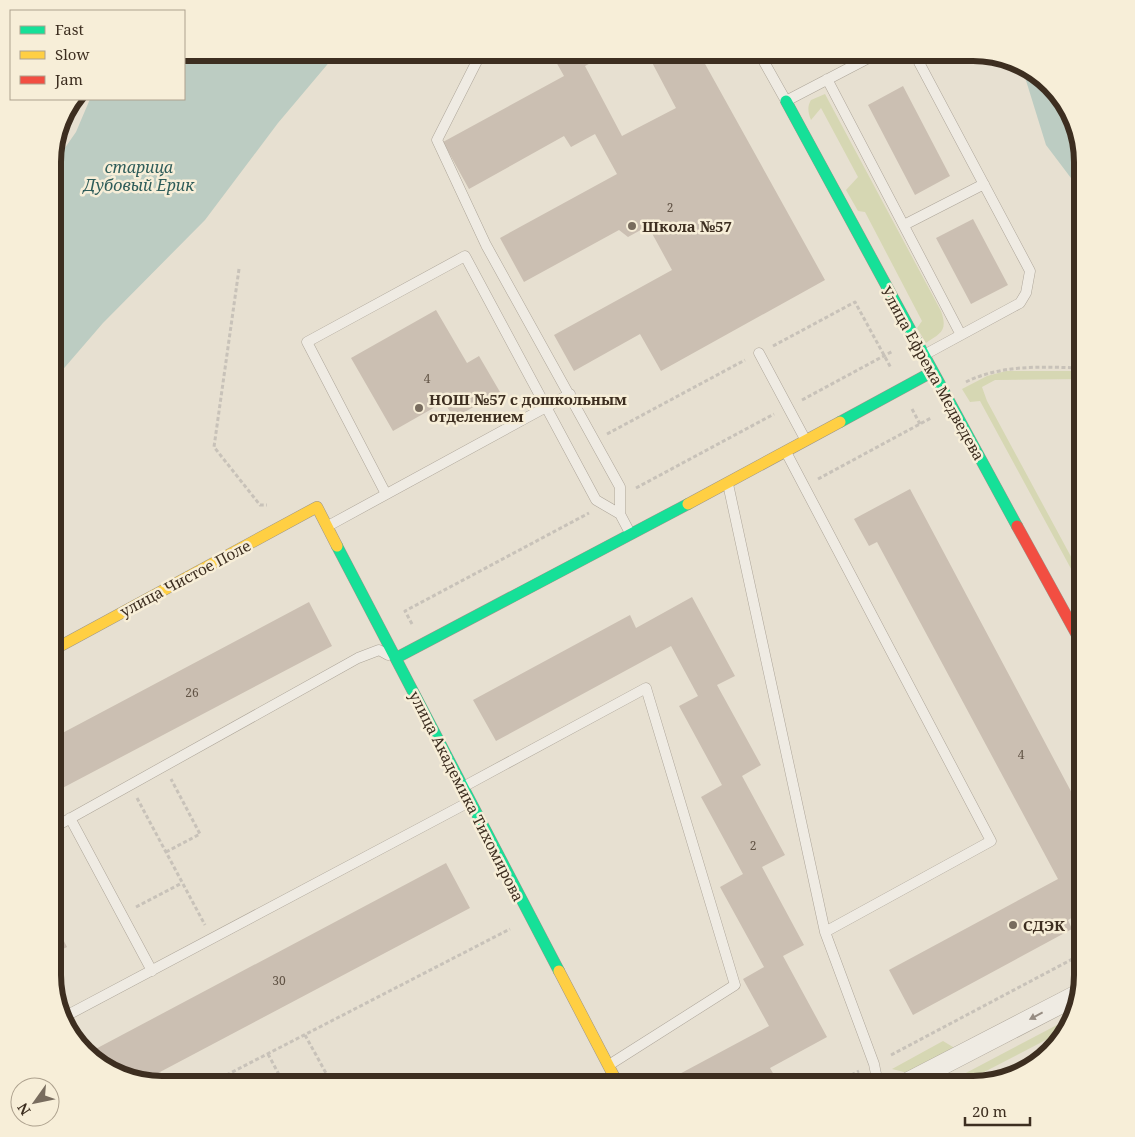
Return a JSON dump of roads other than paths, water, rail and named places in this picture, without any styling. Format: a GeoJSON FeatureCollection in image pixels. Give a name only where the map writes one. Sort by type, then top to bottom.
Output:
{"type":"FeatureCollection","features":[{"type":"Feature","properties":{"kind":"street","name":"Улица Ефрема Медведева"},"geometry":{"type":"LineString","coordinates":[[786,100],[914,340],[1074,629]]}},
{"type":"Feature","properties":{"kind":"street"},"geometry":{"type":"LineString","coordinates":[[396,658],[932,372]]}},
{"type":"Feature","properties":{"kind":"street","name":"улица Академика Тихомирова"},"geometry":{"type":"LineString","coordinates":[[317,507],[608,1066],[611,1076]]}},
{"type":"Feature","properties":{"kind":"street","name":"улица Чистое Поле"},"geometry":{"type":"LineString","coordinates":[[61,646],[317,507]]}},
{"type":"Feature","properties":{"kind":"street"},"geometry":{"type":"LineString","coordinates":[[920,1076],[1071,998]]}},
{"type":"Feature","properties":{"kind":"lane"},"geometry":{"type":"LineString","coordinates":[[477,61],[437,140],[486,245],[620,487],[620,514],[630,534]]}},
{"type":"Feature","properties":{"kind":"lane"},"geometry":{"type":"LineString","coordinates":[[764,61],[786,100],[862,61]]}},
{"type":"Feature","properties":{"kind":"lane"},"geometry":{"type":"LineString","coordinates":[[918,61],[1030,271],[1026,293],[1020,303],[923,355]]}},
{"type":"Feature","properties":{"kind":"lane"},"geometry":{"type":"LineString","coordinates":[[827,79],[961,335]]}},
{"type":"Feature","properties":{"kind":"lane"},"geometry":{"type":"LineString","coordinates":[[904,226],[984,184]]}},
{"type":"Feature","properties":{"kind":"lane"},"geometry":{"type":"LineString","coordinates":[[386,494],[307,342],[465,256],[596,500],[620,514]]}},
{"type":"Feature","properties":{"kind":"lane"},"geometry":{"type":"LineString","coordinates":[[759,353],[805,440]]}},
{"type":"Feature","properties":{"kind":"lane"},"geometry":{"type":"LineString","coordinates":[[327,526],[570,394]]}},
{"type":"Feature","properties":{"kind":"lane"},"geometry":{"type":"LineString","coordinates":[[786,451],[991,841],[825,932]]}},
{"type":"Feature","properties":{"kind":"lane"},"geometry":{"type":"LineString","coordinates":[[728,482],[825,932],[874,1064],[876,1076]]}},
{"type":"Feature","properties":{"kind":"lane"},"geometry":{"type":"LineString","coordinates":[[61,823],[358,658],[379,650],[396,658]]}},
{"type":"Feature","properties":{"kind":"lane"},"geometry":{"type":"LineString","coordinates":[[463,787],[646,688],[735,985],[608,1066]]}},
{"type":"Feature","properties":{"kind":"lane"},"geometry":{"type":"LineString","coordinates":[[70,1014],[470,801]]}},
{"type":"Feature","properties":{"kind":"lane"},"geometry":{"type":"LineString","coordinates":[[70,818],[152,971]]}},
{"type":"Feature","properties":{"kind":"water","name":"старица Дубовый Ерик"},"geometry":{"type":"Polygon","coordinates":[[[185,61],[330,61],[278,123],[205,220],[103,323],[61,372],[61,156],[76,132],[90,100],[185,100],[185,61]]]}},
{"type":"Feature","properties":{"kind":"water"},"geometry":{"type":"Polygon","coordinates":[[[1025,76],[1049,96],[1066,124],[1073,149],[1074,182],[1046,145],[1025,76]]]}},
{"type":"Feature","properties":{"kind":"place","name":"Школа №57"},"geometry":{"type":"Point","coordinates":[632,226]}},
{"type":"Feature","properties":{"kind":"place","name":"НОШ №57 с дошкольным отделением"},"geometry":{"type":"Point","coordinates":[419,408]}},
{"type":"Feature","properties":{"kind":"place","name":"СДЭК"},"geometry":{"type":"Point","coordinates":[1013,925]}}]}
